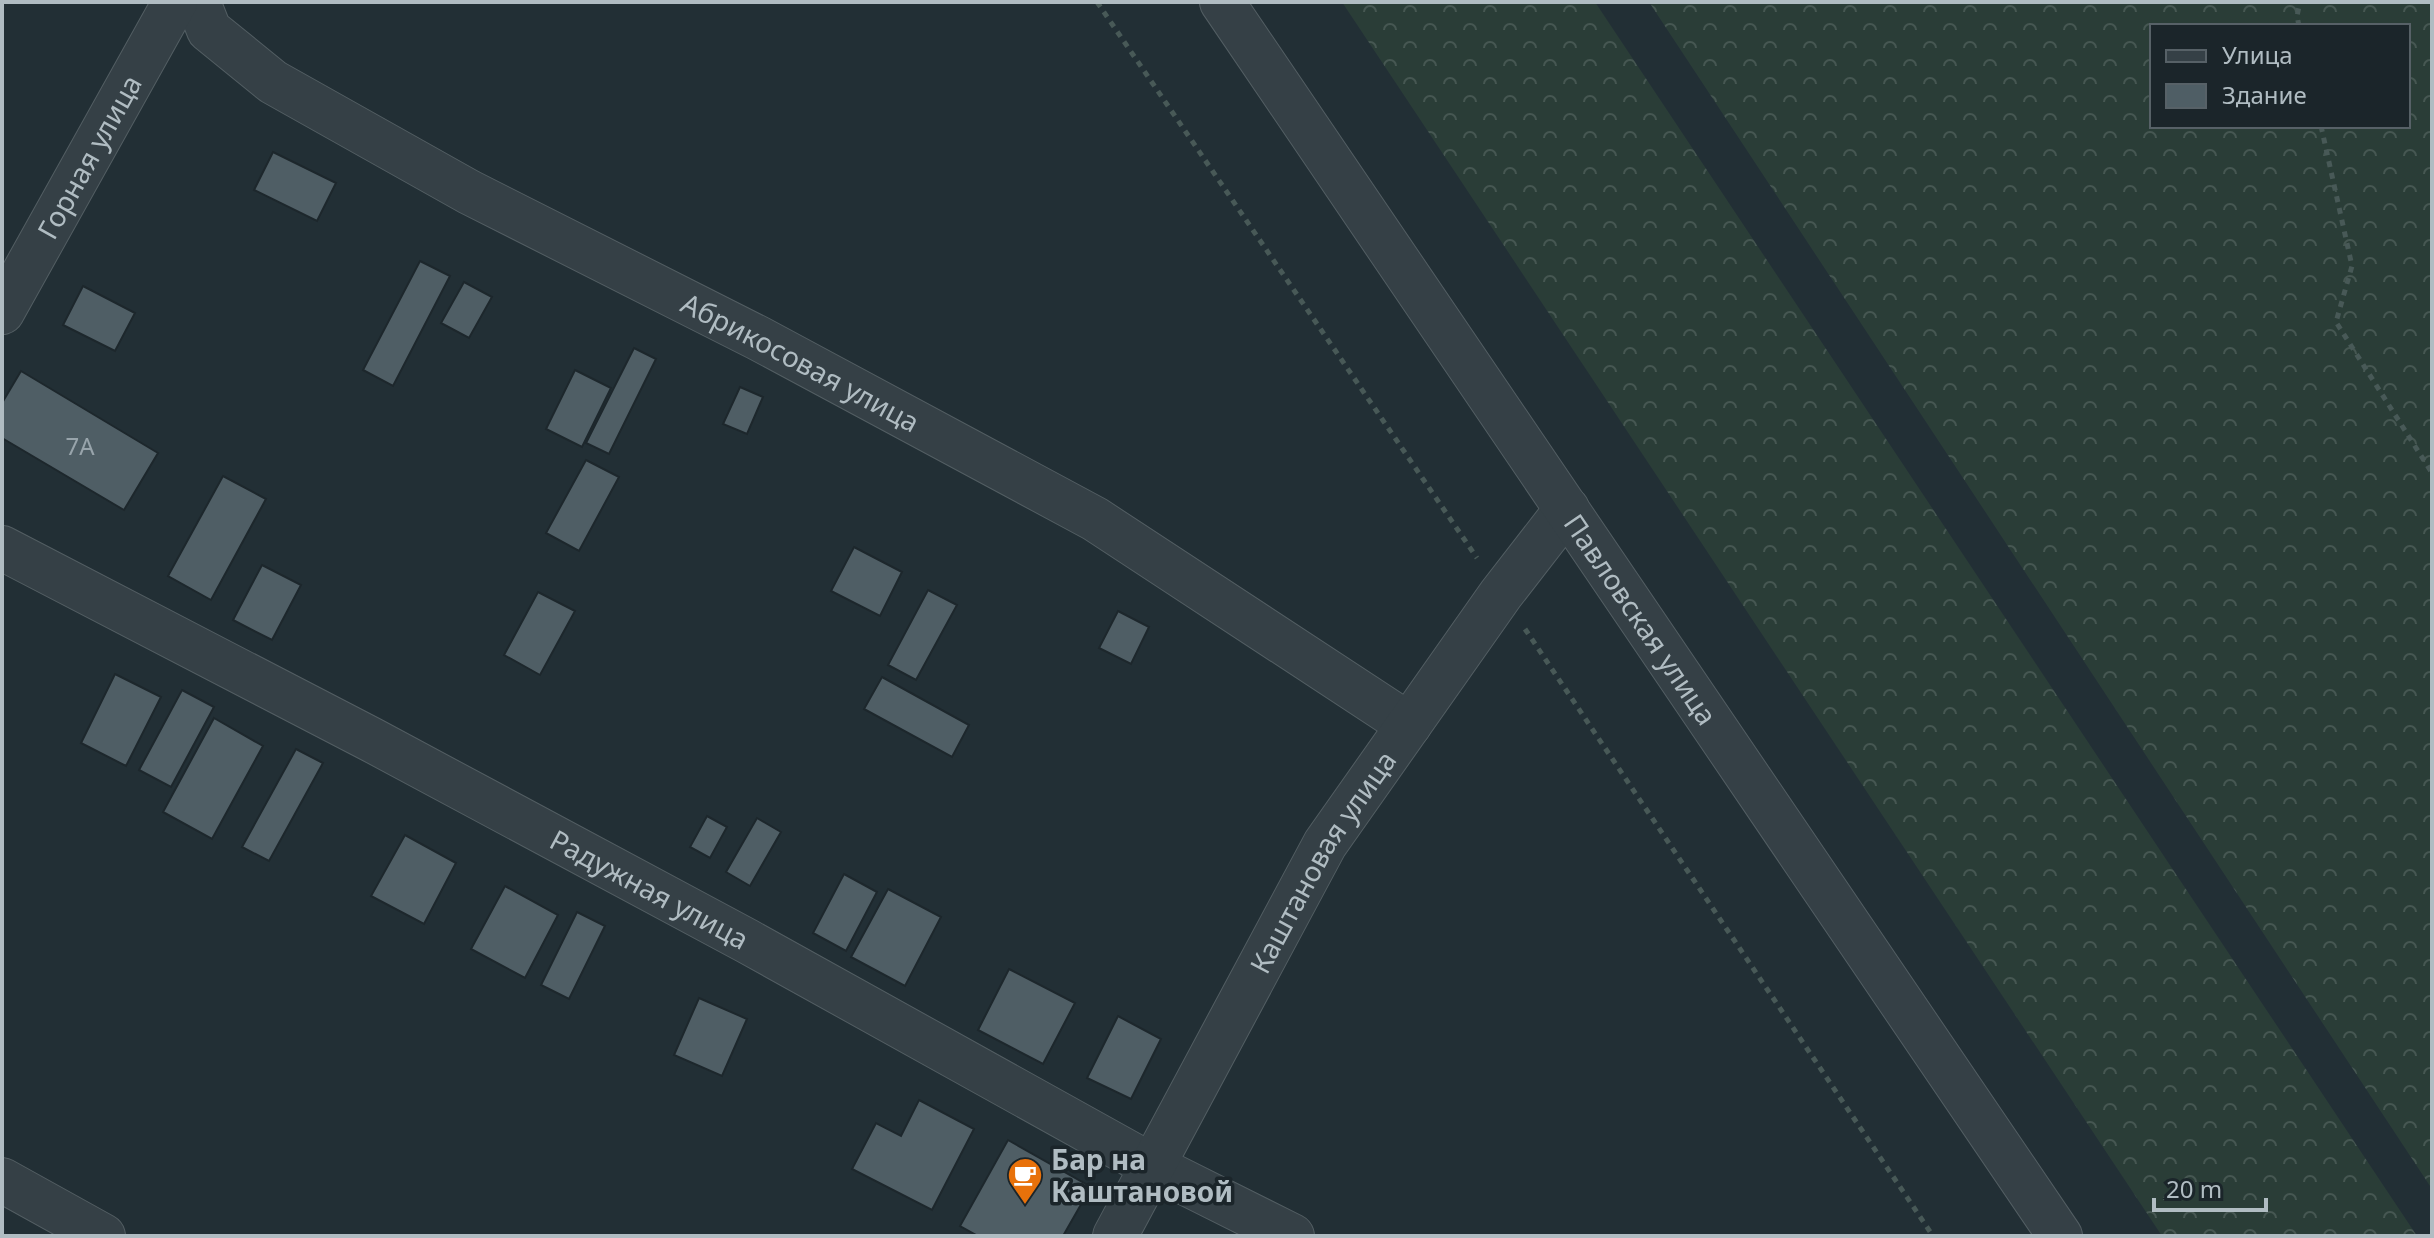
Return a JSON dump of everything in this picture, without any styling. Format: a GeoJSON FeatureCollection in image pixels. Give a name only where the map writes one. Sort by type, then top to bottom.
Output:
{"type":"FeatureCollection","features":[{"type":"Feature","properties":{"kind":"street","name":"Горная улица"},"geometry":{"type":"LineString","coordinates":[[2,312],[175,2]]}},
{"type":"Feature","properties":{"kind":"street","name":"Абрикосовая улица"},"geometry":{"type":"LineString","coordinates":[[198,2],[209,30],[273,82],[469,192],[758,338],[1095,519],[1409,725]]}},
{"type":"Feature","properties":{"kind":"street","name":"Павловская улица"},"geometry":{"type":"LineString","coordinates":[[1222,2],[2060,1236]]}},
{"type":"Feature","properties":{"kind":"street","name":"Каштановая улица"},"geometry":{"type":"LineString","coordinates":[[1115,1236],[1325,844],[1501,594],[1567,509]]}},
{"type":"Feature","properties":{"kind":"street","name":"Радужная улица"},"geometry":{"type":"LineString","coordinates":[[2,548],[372,740],[733,933],[1152,1166],[1292,1236]]}},
{"type":"Feature","properties":{"kind":"street"},"geometry":{"type":"LineString","coordinates":[[2,1180],[103,1236]]}},
{"type":"Feature","properties":{"kind":"path"},"geometry":{"type":"LineString","coordinates":[[2299,24],[2300,2]]}},
{"type":"Feature","properties":{"kind":"path"},"geometry":{"type":"LineString","coordinates":[[2321,128],[2352,266],[2336,322],[2432,473]]}},
{"type":"Feature","properties":{"kind":"green space"},"geometry":{"type":"Polygon","coordinates":[[[1342,2],[1595,2],[2417,1236],[2162,1236],[1342,2]]]}},
{"type":"Feature","properties":{"kind":"green space"},"geometry":{"type":"Polygon","coordinates":[[[1649,2],[2432,2],[2432,1189],[1649,2]]]}},
{"type":"Feature","properties":{"kind":"building"},"geometry":{"type":"Polygon","coordinates":[[[273,152],[336,183],[317,221],[254,190],[273,152]]]}},
{"type":"Feature","properties":{"kind":"building"},"geometry":{"type":"Polygon","coordinates":[[[420,261],[450,276],[393,386],[363,370],[420,261]]]}},
{"type":"Feature","properties":{"kind":"building"},"geometry":{"type":"Polygon","coordinates":[[[464,282],[492,297],[469,338],[441,323],[464,282]]]}},
{"type":"Feature","properties":{"kind":"building"},"geometry":{"type":"Polygon","coordinates":[[[83,286],[135,313],[115,351],[63,325],[83,286]]]}},
{"type":"Feature","properties":{"kind":"building"},"geometry":{"type":"Polygon","coordinates":[[[634,348],[656,359],[609,454],[586,443],[634,348]]]}},
{"type":"Feature","properties":{"kind":"building"},"geometry":{"type":"Polygon","coordinates":[[[575,370],[611,388],[582,447],[546,429],[575,370]]]}},
{"type":"Feature","properties":{"kind":"building"},"geometry":{"type":"Polygon","coordinates":[[[21,371],[158,453],[124,510],[2,438],[2,403],[21,371]]]}},
{"type":"Feature","properties":{"kind":"building"},"geometry":{"type":"Polygon","coordinates":[[[740,387],[763,397],[747,434],[723,424],[740,387]]]}},
{"type":"Feature","properties":{"kind":"building"},"geometry":{"type":"Polygon","coordinates":[[[586,460],[619,477],[579,551],[546,533],[586,460]]]}},
{"type":"Feature","properties":{"kind":"building"},"geometry":{"type":"Polygon","coordinates":[[[223,476],[266,499],[211,600],[168,576],[223,476]]]}},
{"type":"Feature","properties":{"kind":"building"},"geometry":{"type":"Polygon","coordinates":[[[854,547],[902,572],[880,616],[831,591],[854,547]]]}},
{"type":"Feature","properties":{"kind":"building"},"geometry":{"type":"Polygon","coordinates":[[[262,565],[301,585],[272,640],[233,620],[262,565]]]}},
{"type":"Feature","properties":{"kind":"building"},"geometry":{"type":"Polygon","coordinates":[[[928,590],[957,605],[916,680],[888,665],[928,590]]]}},
{"type":"Feature","properties":{"kind":"building"},"geometry":{"type":"Polygon","coordinates":[[[538,592],[575,611],[540,675],[504,655],[538,592]]]}},
{"type":"Feature","properties":{"kind":"building"},"geometry":{"type":"Polygon","coordinates":[[[1118,611],[1149,627],[1131,664],[1099,648],[1118,611]]]}},
{"type":"Feature","properties":{"kind":"building"},"geometry":{"type":"Polygon","coordinates":[[[115,674],[161,697],[126,766],[81,743],[115,674]]]}},
{"type":"Feature","properties":{"kind":"building"},"geometry":{"type":"Polygon","coordinates":[[[882,677],[969,725],[952,757],[864,709],[882,677]]]}},
{"type":"Feature","properties":{"kind":"building"},"geometry":{"type":"Polygon","coordinates":[[[182,690],[214,707],[171,787],[139,770],[182,690]]]}},
{"type":"Feature","properties":{"kind":"building"},"geometry":{"type":"Polygon","coordinates":[[[214,718],[263,746],[212,839],[163,812],[214,718]]]}},
{"type":"Feature","properties":{"kind":"building"},"geometry":{"type":"Polygon","coordinates":[[[296,749],[323,763],[269,861],[242,847],[296,749]]]}},
{"type":"Feature","properties":{"kind":"building"},"geometry":{"type":"Polygon","coordinates":[[[707,816],[727,827],[710,858],[690,847],[707,816]]]}},
{"type":"Feature","properties":{"kind":"building"},"geometry":{"type":"Polygon","coordinates":[[[757,818],[781,832],[750,886],[726,872],[757,818]]]}},
{"type":"Feature","properties":{"kind":"building"},"geometry":{"type":"Polygon","coordinates":[[[405,835],[456,863],[424,924],[371,896],[405,835]]]}},
{"type":"Feature","properties":{"kind":"building"},"geometry":{"type":"Polygon","coordinates":[[[844,874],[877,892],[846,951],[813,933],[844,874]]]}},
{"type":"Feature","properties":{"kind":"building"},"geometry":{"type":"Polygon","coordinates":[[[505,886],[558,915],[525,978],[471,949],[505,886]]]}},
{"type":"Feature","properties":{"kind":"building"},"geometry":{"type":"Polygon","coordinates":[[[888,889],[941,917],[905,986],[851,957],[888,889]]]}},
{"type":"Feature","properties":{"kind":"building"},"geometry":{"type":"Polygon","coordinates":[[[577,912],[605,926],[569,999],[541,985],[577,912]]]}},
{"type":"Feature","properties":{"kind":"building"},"geometry":{"type":"Polygon","coordinates":[[[1009,969],[1075,1003],[1043,1064],[978,1030],[1009,969]]]}},
{"type":"Feature","properties":{"kind":"building"},"geometry":{"type":"Polygon","coordinates":[[[699,998],[747,1019],[722,1076],[674,1055],[699,998]]]}},
{"type":"Feature","properties":{"kind":"building"},"geometry":{"type":"Polygon","coordinates":[[[1118,1016],[1161,1039],[1131,1099],[1087,1078],[1118,1016]]]}},
{"type":"Feature","properties":{"kind":"building"},"geometry":{"type":"Polygon","coordinates":[[[919,1100],[974,1129],[932,1210],[852,1169],[876,1123],[901,1136],[919,1100]]]}},
{"type":"Feature","properties":{"kind":"building","name":"Бар на Каштановой"},"geometry":{"type":"Polygon","coordinates":[[[1008,1140],[1091,1187],[1063,1236],[978,1236],[960,1226],[1008,1140]]]}},
{"type":"Feature","properties":{"kind":"place","name":"Бар на Каштановой"},"geometry":{"type":"Point","coordinates":[1025,1206]}}]}
